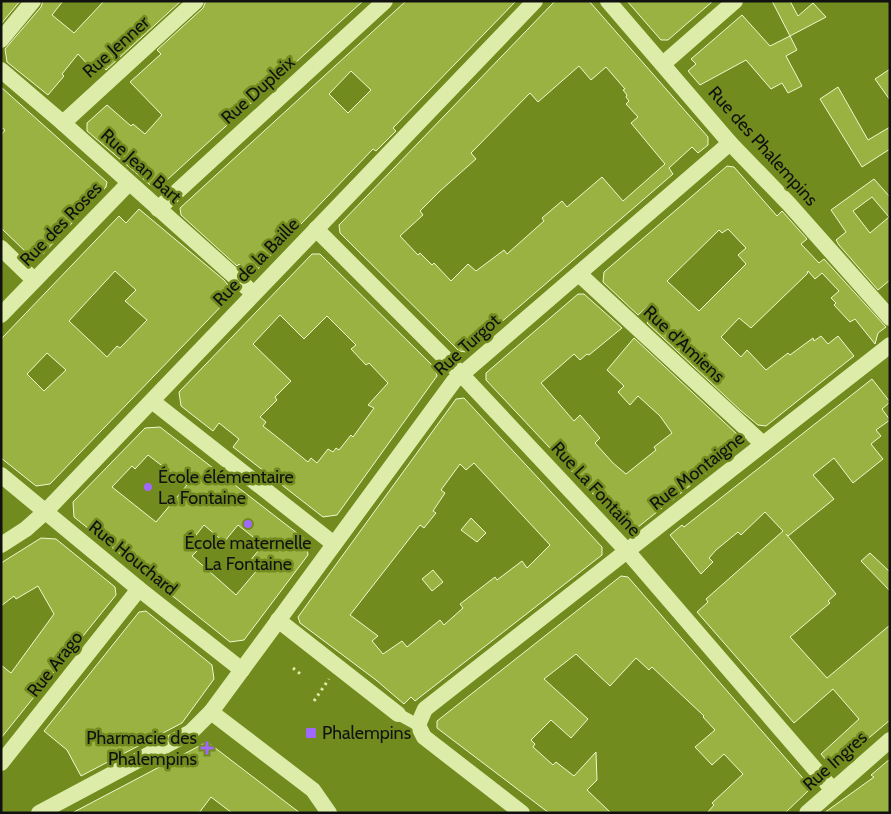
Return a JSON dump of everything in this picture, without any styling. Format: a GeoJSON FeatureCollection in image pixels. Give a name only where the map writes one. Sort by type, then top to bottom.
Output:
{"type":"FeatureCollection","features":[{"type":"Feature","properties":{"kind":"street"},"geometry":{"type":"LineString","coordinates":[[1,40],[32,1]]}},
{"type":"Feature","properties":{"kind":"street","name":"Rue Jenner"},"geometry":{"type":"LineString","coordinates":[[64,123],[196,1]]}},
{"type":"Feature","properties":{"kind":"street","name":"Rue Dupleix"},"geometry":{"type":"LineString","coordinates":[[158,209],[385,1]]}},
{"type":"Feature","properties":{"kind":"street","name":"Rue de la Baille"},"geometry":{"type":"LineString","coordinates":[[1,544],[26,529],[45,512],[535,1]]}},
{"type":"Feature","properties":{"kind":"street","name":"Rue des Phalempins"},"geometry":{"type":"LineString","coordinates":[[608,1],[730,143],[789,204],[890,318]]}},
{"type":"Feature","properties":{"kind":"street"},"geometry":{"type":"LineString","coordinates":[[663,64],[735,1]]}},
{"type":"Feature","properties":{"kind":"street","name":"Rue Jean Bart"},"geometry":{"type":"LineString","coordinates":[[1,70],[64,123],[128,183],[253,293]]}},
{"type":"Feature","properties":{"kind":"street","name":"Rue Turgot"},"geometry":{"type":"LineString","coordinates":[[39,813],[191,732],[211,712],[448,388],[461,374],[730,143]]}},
{"type":"Feature","properties":{"kind":"street","name":"Rue des Roses"},"geometry":{"type":"LineString","coordinates":[[1,315],[128,183]]}},
{"type":"Feature","properties":{"kind":"street","name":"Rue La Fontaine"},"geometry":{"type":"LineString","coordinates":[[316,229],[461,374],[627,551],[832,789]]}},
{"type":"Feature","properties":{"kind":"street"},"geometry":{"type":"LineString","coordinates":[[1,248],[34,280]]}},
{"type":"Feature","properties":{"kind":"street","name":"Rue d'Amiens"},"geometry":{"type":"LineString","coordinates":[[579,274],[763,444]]}},
{"type":"Feature","properties":{"kind":"street","name":"Rue Montaigne"},"geometry":{"type":"LineString","coordinates":[[418,725],[429,705],[890,345]]}},
{"type":"Feature","properties":{"kind":"street"},"geometry":{"type":"LineString","coordinates":[[152,401],[334,544]]}},
{"type":"Feature","properties":{"kind":"street","name":"Rue Houchard"},"geometry":{"type":"LineString","coordinates":[[1,475],[139,590],[242,670]]}},
{"type":"Feature","properties":{"kind":"street","name":"Rue Arago"},"geometry":{"type":"LineString","coordinates":[[1,763],[139,590]]}},
{"type":"Feature","properties":{"kind":"street"},"geometry":{"type":"LineString","coordinates":[[278,620],[398,714],[418,725],[424,738],[522,813]]}},
{"type":"Feature","properties":{"kind":"street"},"geometry":{"type":"LineString","coordinates":[[211,712],[313,790],[327,812]]}},
{"type":"Feature","properties":{"kind":"street","name":"Rue Ingres"},"geometry":{"type":"LineString","coordinates":[[807,813],[832,789],[890,740]]}},
{"type":"Feature","properties":{"kind":"path"},"geometry":{"type":"LineString","coordinates":[[314,701],[337,666]]}},
{"type":"Feature","properties":{"kind":"path"},"geometry":{"type":"LineString","coordinates":[[293,668],[303,676]]}},
{"type":"Feature","properties":{"kind":"building"},"geometry":{"type":"Polygon","coordinates":[[[1,1],[20,1],[1,24],[1,1]]]}},
{"type":"Feature","properties":{"kind":"building"},"geometry":{"type":"Polygon","coordinates":[[[43,1],[63,1],[52,15],[74,33],[104,1],[181,1],[106,70],[98,62],[91,68],[78,54],[62,74],[64,76],[48,95],[7,62],[5,49],[41,7],[43,1]]]}},
{"type":"Feature","properties":{"kind":"building"},"geometry":{"type":"Polygon","coordinates":[[[206,1],[363,1],[156,190],[87,131],[87,123],[107,105],[131,126],[133,124],[145,134],[162,115],[130,82],[161,54],[157,50],[203,8],[206,1]]]}},
{"type":"Feature","properties":{"kind":"building"},"geometry":{"type":"Polygon","coordinates":[[[406,1],[516,1],[393,128],[396,131],[376,151],[373,149],[255,272],[248,272],[239,264],[237,266],[181,215],[180,208],[406,1]],[[351,71],[329,94],[348,113],[371,90],[351,71]]]}},
{"type":"Feature","properties":{"kind":"building"},"geometry":{"type":"Polygon","coordinates":[[[555,1],[589,1],[708,137],[708,145],[698,153],[692,147],[669,168],[673,174],[467,352],[459,351],[340,233],[339,225],[555,1]],[[579,66],[538,102],[530,93],[471,153],[476,159],[420,211],[423,215],[400,236],[418,255],[420,253],[432,265],[434,263],[451,281],[468,264],[476,271],[504,250],[507,254],[544,221],[542,218],[562,201],[567,207],[602,177],[623,201],[665,164],[631,123],[638,117],[626,104],[629,101],[623,90],[625,89],[606,67],[591,80],[579,66]]]}},
{"type":"Feature","properties":{"kind":"building"},"geometry":{"type":"Polygon","coordinates":[[[627,1],[713,1],[668,40],[661,40],[627,1]]]}},
{"type":"Feature","properties":{"kind":"building"},"geometry":{"type":"Polygon","coordinates":[[[772,1],[790,1],[798,16],[813,3],[826,17],[790,36],[772,1]]]}},
{"type":"Feature","properties":{"kind":"building"},"geometry":{"type":"Polygon","coordinates":[[[742,15],[770,46],[790,36],[797,50],[786,56],[802,86],[788,93],[782,83],[771,89],[746,60],[700,85],[688,71],[696,64],[691,59],[742,15]]]}},
{"type":"Feature","properties":{"kind":"building"},"geometry":{"type":"Polygon","coordinates":[[[890,69],[890,100],[875,79],[890,69]]]}},
{"type":"Feature","properties":{"kind":"building"},"geometry":{"type":"Polygon","coordinates":[[[1,87],[107,182],[106,187],[41,256],[32,248],[27,253],[1,228],[1,135],[5,130],[1,127],[1,87]]]}},
{"type":"Feature","properties":{"kind":"building"},"geometry":{"type":"Polygon","coordinates":[[[838,87],[868,140],[890,127],[890,149],[862,167],[820,99],[838,87]]]}},
{"type":"Feature","properties":{"kind":"building"},"geometry":{"type":"Polygon","coordinates":[[[727,166],[734,167],[777,216],[782,211],[807,239],[801,244],[819,263],[824,259],[886,327],[878,333],[875,344],[855,319],[850,322],[834,305],[836,303],[831,298],[839,291],[822,273],[815,279],[808,271],[751,328],[739,318],[721,337],[741,357],[747,350],[766,370],[788,353],[790,355],[813,338],[814,341],[821,336],[828,344],[838,336],[854,356],[766,426],[758,425],[647,323],[656,312],[649,305],[638,315],[603,282],[604,272],[727,166]],[[728,229],[722,233],[719,230],[667,281],[699,311],[746,264],[738,255],[746,248],[728,229]]]}},
{"type":"Feature","properties":{"kind":"building"},"geometry":{"type":"Polygon","coordinates":[[[874,179],[890,197],[890,280],[878,290],[836,240],[846,232],[831,210],[874,179]],[[872,197],[853,211],[870,233],[889,217],[872,197]]]}},
{"type":"Feature","properties":{"kind":"building"},"geometry":{"type":"Polygon","coordinates":[[[139,209],[224,280],[231,289],[231,296],[50,484],[36,486],[1,458],[1,339],[119,216],[126,223],[139,209]],[[115,271],[69,321],[107,357],[117,346],[120,348],[147,320],[125,301],[136,290],[115,271]],[[47,353],[27,374],[44,391],[66,370],[47,353]]]}},
{"type":"Feature","properties":{"kind":"building"},"geometry":{"type":"Polygon","coordinates":[[[312,254],[320,254],[435,368],[437,376],[337,515],[323,517],[233,447],[239,439],[219,423],[213,431],[181,406],[179,392],[312,254]],[[280,315],[253,344],[291,381],[275,397],[277,400],[260,417],[266,422],[263,426],[308,462],[311,458],[317,463],[328,449],[333,452],[336,448],[339,450],[351,435],[353,437],[374,408],[368,405],[388,383],[369,363],[366,365],[351,349],[356,345],[327,316],[304,339],[280,315]]]}},
{"type":"Feature","properties":{"kind":"building"},"geometry":{"type":"Polygon","coordinates":[[[578,294],[584,294],[622,328],[580,360],[574,354],[541,383],[574,421],[580,415],[600,438],[595,443],[613,463],[626,474],[656,450],[654,447],[672,433],[660,416],[638,396],[630,405],[618,392],[624,386],[607,370],[634,338],[739,436],[739,447],[633,531],[626,529],[486,380],[486,373],[578,294]]]}},
{"type":"Feature","properties":{"kind":"building"},"geometry":{"type":"Polygon","coordinates":[[[872,379],[890,402],[882,409],[890,420],[876,430],[881,436],[871,444],[883,459],[853,483],[834,458],[813,475],[834,499],[788,536],[786,534],[836,594],[828,601],[830,603],[790,637],[827,678],[890,625],[890,720],[837,765],[830,765],[821,754],[859,719],[833,689],[794,723],[697,612],[708,602],[706,599],[783,531],[765,512],[741,535],[738,532],[716,550],[709,558],[713,562],[701,574],[670,535],[682,525],[684,527],[872,379]]]}},
{"type":"Feature","properties":{"kind":"building"},"geometry":{"type":"Polygon","coordinates":[[[464,398],[602,547],[602,555],[415,701],[411,697],[404,704],[376,680],[300,623],[298,617],[456,399],[464,398]],[[474,463],[466,470],[460,464],[441,490],[445,493],[433,511],[436,513],[424,528],[420,525],[350,615],[378,636],[372,641],[383,654],[402,641],[407,647],[440,620],[444,625],[463,608],[460,604],[495,577],[497,580],[522,561],[527,568],[550,545],[474,463]]]}},
{"type":"Feature","properties":{"kind":"building"},"geometry":{"type":"Polygon","coordinates":[[[160,427],[306,540],[308,555],[244,640],[230,642],[74,517],[73,502],[145,428],[160,427]],[[148,455],[135,469],[132,466],[112,487],[156,522],[187,485],[148,455]],[[204,525],[189,544],[197,551],[192,556],[236,595],[258,569],[249,562],[263,545],[238,525],[224,542],[204,525]]]}},
{"type":"Feature","properties":{"kind":"building"},"geometry":{"type":"Polygon","coordinates":[[[471,518],[486,533],[477,542],[461,530],[471,518]]]}},
{"type":"Feature","properties":{"kind":"building"},"geometry":{"type":"Polygon","coordinates":[[[41,538],[56,539],[115,587],[116,595],[1,738],[1,665],[11,673],[54,614],[38,586],[16,599],[14,596],[1,606],[1,563],[41,538]]]}},
{"type":"Feature","properties":{"kind":"building"},"geometry":{"type":"Polygon","coordinates":[[[870,553],[890,572],[890,591],[861,561],[870,553]]]}},
{"type":"Feature","properties":{"kind":"building"},"geometry":{"type":"Polygon","coordinates":[[[433,570],[443,582],[432,591],[422,579],[433,570]]]}},
{"type":"Feature","properties":{"kind":"building"},"geometry":{"type":"Polygon","coordinates":[[[621,576],[628,577],[808,784],[808,791],[785,813],[707,813],[714,805],[712,803],[743,774],[724,754],[712,765],[695,747],[715,730],[704,716],[652,667],[649,670],[636,658],[610,686],[576,654],[544,679],[588,719],[571,738],[551,720],[531,740],[535,744],[533,747],[553,765],[556,762],[574,776],[596,752],[597,780],[587,790],[611,813],[549,813],[437,728],[437,721],[621,576]]]}},
{"type":"Feature","properties":{"kind":"building"},"geometry":{"type":"Polygon","coordinates":[[[146,611],[212,665],[214,679],[182,723],[81,776],[67,750],[44,731],[139,612],[146,611]]]}},
{"type":"Feature","properties":{"kind":"building"},"geometry":{"type":"Polygon","coordinates":[[[203,744],[210,744],[300,813],[232,813],[211,797],[199,813],[72,813],[203,744]]]}},
{"type":"Feature","properties":{"kind":"building"},"geometry":{"type":"Polygon","coordinates":[[[890,759],[890,813],[824,813],[874,777],[871,775],[890,759]]]}},
{"type":"Feature","properties":{"kind":"place","name":"École élémentaire La Fontaine"},"geometry":{"type":"Point","coordinates":[148,487]}},
{"type":"Feature","properties":{"kind":"place","name":"École maternelle La Fontaine"},"geometry":{"type":"Point","coordinates":[248,524]}},
{"type":"Feature","properties":{"kind":"place","name":"Phalempins"},"geometry":{"type":"Point","coordinates":[311,733]}},
{"type":"Feature","properties":{"kind":"place","name":"Pharmacie des Phalempins"},"geometry":{"type":"Point","coordinates":[207,748]}}]}
